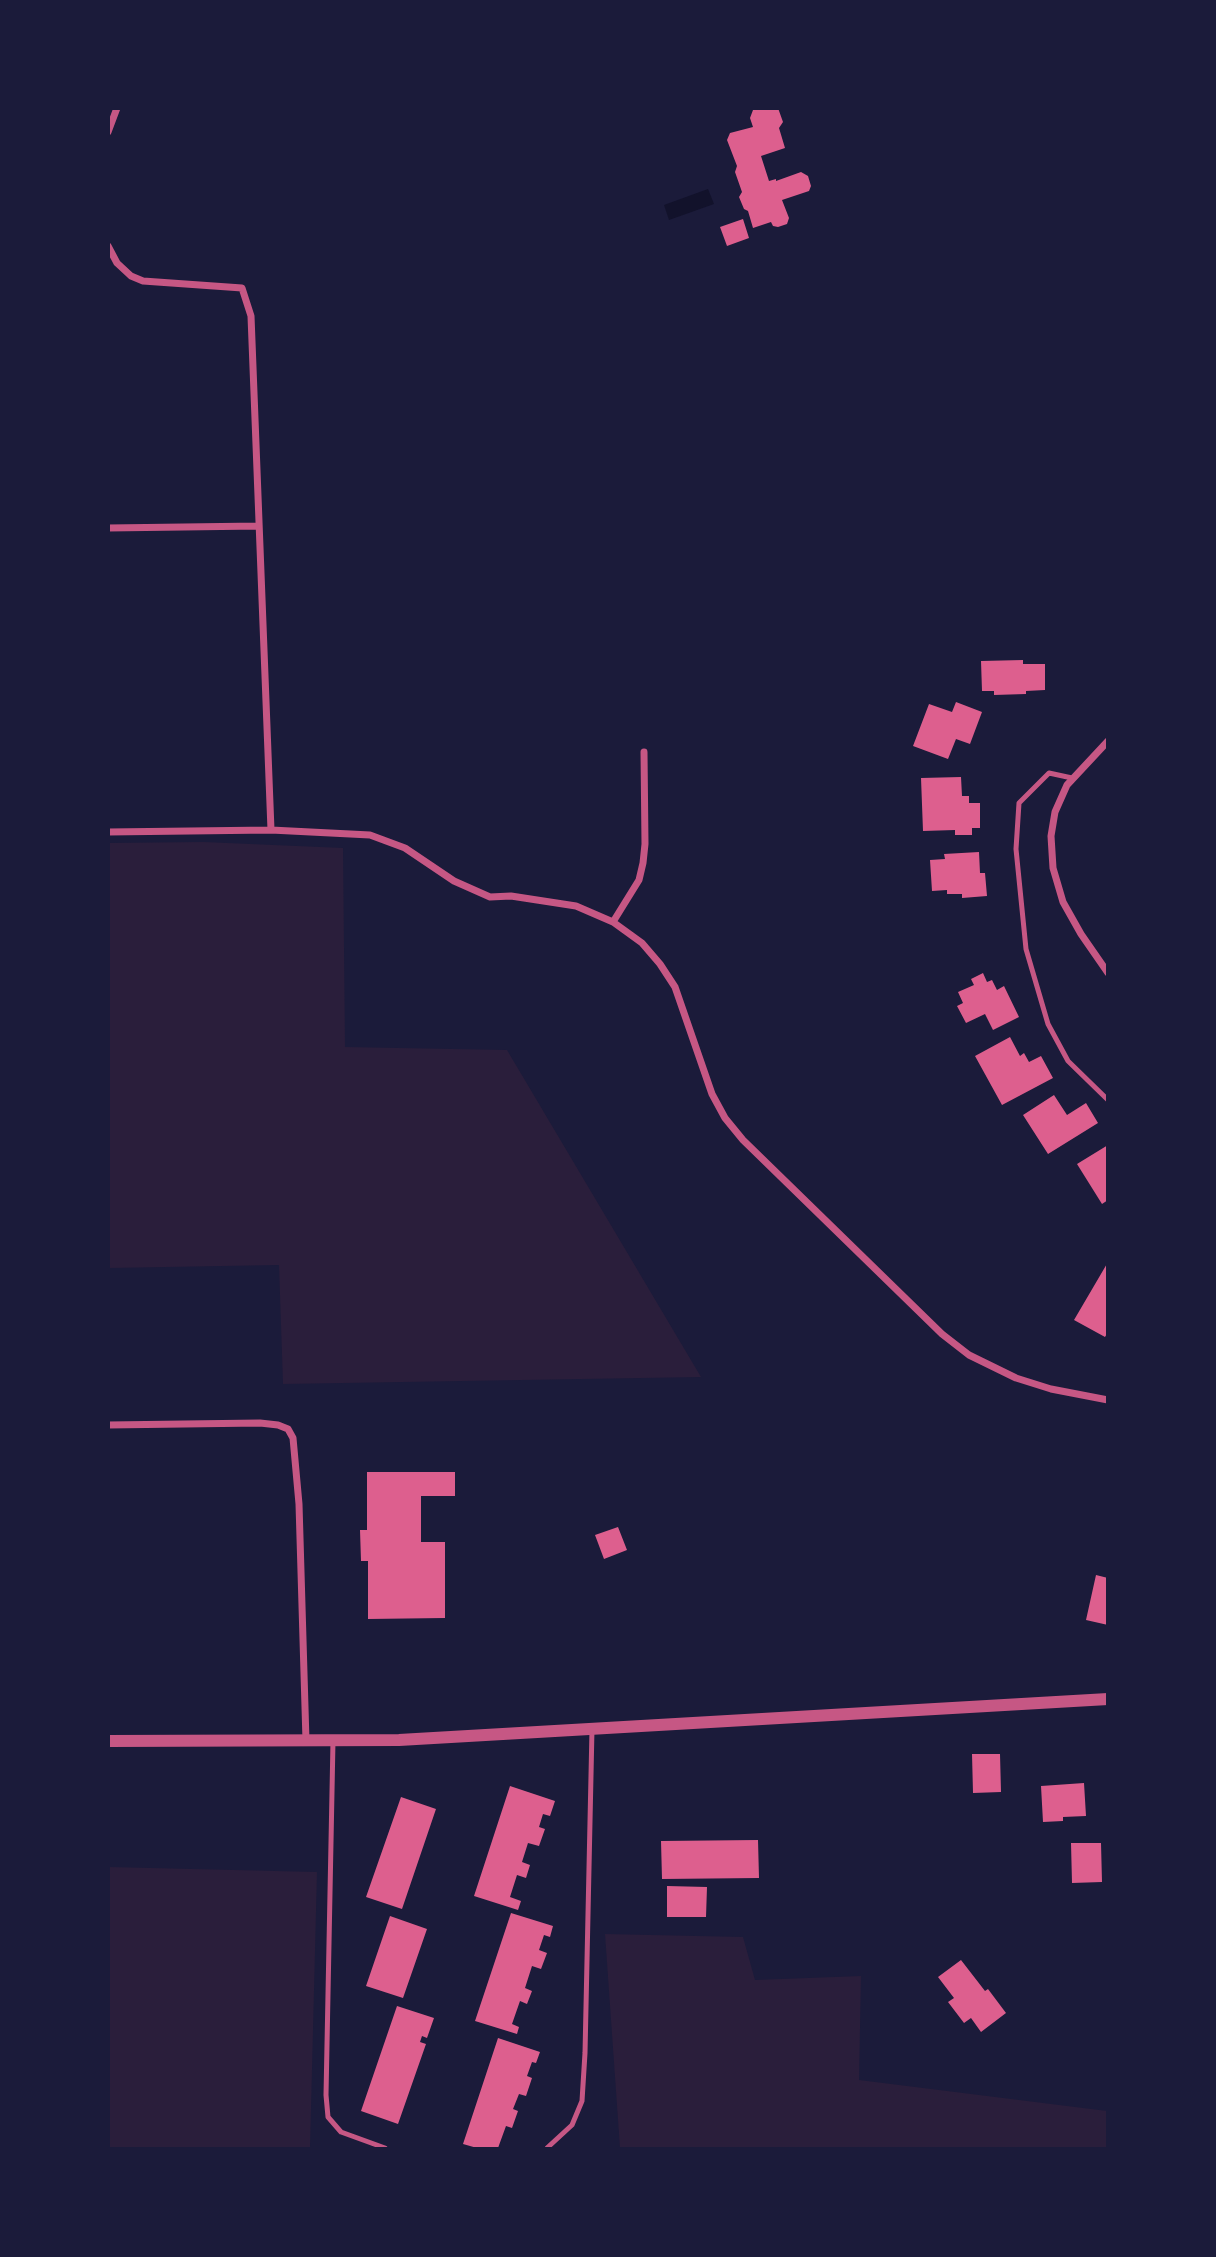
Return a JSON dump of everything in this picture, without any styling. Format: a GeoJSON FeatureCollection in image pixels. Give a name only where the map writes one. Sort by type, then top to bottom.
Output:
{"type":"FeatureCollection","features":[{"type":"Feature","properties":{"kind":"street"},"geometry":{"type":"LineString","coordinates":[[108,132],[117,108]]}},
{"type":"Feature","properties":{"kind":"street"},"geometry":{"type":"LineString","coordinates":[[108,246],[117,263],[131,276],[143,281],[242,288],[251,316],[271,830]]}},
{"type":"Feature","properties":{"kind":"street"},"geometry":{"type":"LineString","coordinates":[[108,528],[259,526]]}},
{"type":"Feature","properties":{"kind":"street"},"geometry":{"type":"LineString","coordinates":[[1108,741],[1072,778],[1057,803],[1051,836],[1053,868],[1070,917],[1108,973]]}},
{"type":"Feature","properties":{"kind":"street"},"geometry":{"type":"LineString","coordinates":[[613,922],[639,880],[643,863],[644,752]]}},
{"type":"Feature","properties":{"kind":"street"},"geometry":{"type":"LineString","coordinates":[[108,832],[271,830],[348,833],[384,838],[405,848],[454,881],[490,897],[511,896],[576,906],[613,922],[642,943],[675,987],[712,1094],[725,1118],[743,1140],[942,1334],[969,1355],[1016,1378],[1060,1391],[1108,1400]]}},
{"type":"Feature","properties":{"kind":"street"},"geometry":{"type":"LineString","coordinates":[[108,1425],[271,1424],[288,1429],[293,1438],[299,1504],[306,1741]]}},
{"type":"Feature","properties":{"kind":"street"},"geometry":{"type":"LineString","coordinates":[[108,1741],[399,1740],[1108,1699]]}},
{"type":"Feature","properties":{"kind":"lane"},"geometry":{"type":"LineString","coordinates":[[1072,778],[1049,773],[1019,803],[1016,849],[1026,949],[1048,1024],[1068,1060],[1108,1100]]}},
{"type":"Feature","properties":{"kind":"lane"},"geometry":{"type":"LineString","coordinates":[[547,2148],[568,2131],[576,2120],[583,2092],[592,1729]]}},
{"type":"Feature","properties":{"kind":"lane"},"geometry":{"type":"LineString","coordinates":[[333,1741],[326,2095],[328,2117],[341,2132],[385,2148]]}},
{"type":"Feature","properties":{"kind":"shaded area"},"geometry":{"type":"Polygon","coordinates":[[[708,189],[714,204],[669,220],[664,205],[708,189]]]}},
{"type":"Feature","properties":{"kind":"shaded area"},"geometry":{"type":"Polygon","coordinates":[[[204,842],[343,848],[345,1047],[507,1050],[701,1377],[283,1384],[279,1265],[109,1268],[109,843],[204,842]]]}},
{"type":"Feature","properties":{"kind":"shaded area"},"geometry":{"type":"Polygon","coordinates":[[[109,1867],[317,1872],[310,2148],[109,2148],[109,1867]]]}},
{"type":"Feature","properties":{"kind":"shaded area"},"geometry":{"type":"Polygon","coordinates":[[[605,1934],[743,1937],[755,1980],[861,1976],[859,2080],[1107,2111],[1107,2148],[620,2148],[605,1934]]]}},
{"type":"Feature","properties":{"kind":"building"},"geometry":{"type":"Polygon","coordinates":[[[778,108],[783,122],[779,128],[785,148],[761,156],[769,181],[801,172],[808,176],[811,186],[809,191],[782,200],[789,218],[787,224],[778,227],[771,222],[753,228],[748,211],[744,209],[739,197],[742,192],[735,172],[737,166],[727,140],[730,133],[753,127],[750,118],[753,110],[778,108]]]}},
{"type":"Feature","properties":{"kind":"building"},"geometry":{"type":"Polygon","coordinates":[[[743,219],[749,238],[727,246],[720,227],[743,219]]]}},
{"type":"Feature","properties":{"kind":"building"},"geometry":{"type":"Polygon","coordinates":[[[1023,660],[1023,664],[1045,664],[1045,690],[1026,691],[1026,694],[994,695],[994,691],[982,691],[981,661],[1023,660]]]}},
{"type":"Feature","properties":{"kind":"building"},"geometry":{"type":"Polygon","coordinates":[[[956,702],[982,712],[970,744],[956,739],[948,759],[913,746],[929,704],[952,712],[956,702]]]}},
{"type":"Feature","properties":{"kind":"building"},"geometry":{"type":"Polygon","coordinates":[[[961,777],[962,796],[969,796],[969,803],[980,803],[980,828],[972,828],[972,835],[955,835],[955,830],[923,831],[921,778],[961,777]]]}},
{"type":"Feature","properties":{"kind":"building"},"geometry":{"type":"Polygon","coordinates":[[[979,852],[980,873],[985,873],[987,896],[962,898],[962,894],[947,894],[947,890],[932,891],[930,860],[945,859],[944,854],[979,852]]]}},
{"type":"Feature","properties":{"kind":"building"},"geometry":{"type":"Polygon","coordinates":[[[983,973],[987,982],[992,980],[997,990],[1004,986],[1019,1017],[993,1030],[985,1014],[966,1023],[957,1006],[963,1003],[958,992],[974,985],[971,979],[983,973]]]}},
{"type":"Feature","properties":{"kind":"building"},"geometry":{"type":"Polygon","coordinates":[[[1010,1037],[1020,1056],[1024,1053],[1029,1062],[1041,1056],[1053,1078],[1002,1105],[975,1056],[1010,1037]]]}},
{"type":"Feature","properties":{"kind":"building"},"geometry":{"type":"Polygon","coordinates":[[[1054,1095],[1067,1115],[1086,1103],[1098,1123],[1048,1154],[1023,1115],[1054,1095]]]}},
{"type":"Feature","properties":{"kind":"building"},"geometry":{"type":"Polygon","coordinates":[[[1108,1145],[1108,1200],[1102,1204],[1077,1164],[1108,1145]]]}},
{"type":"Feature","properties":{"kind":"building"},"geometry":{"type":"Polygon","coordinates":[[[1108,1262],[1108,1332],[1105,1337],[1074,1320],[1108,1262]]]}},
{"type":"Feature","properties":{"kind":"building"},"geometry":{"type":"Polygon","coordinates":[[[367,1472],[455,1472],[455,1496],[421,1496],[421,1542],[445,1542],[445,1618],[368,1619],[368,1561],[361,1561],[360,1530],[367,1530],[367,1472]]]}},
{"type":"Feature","properties":{"kind":"building"},"geometry":{"type":"Polygon","coordinates":[[[618,1527],[627,1550],[604,1559],[595,1535],[618,1527]]]}},
{"type":"Feature","properties":{"kind":"building"},"geometry":{"type":"Polygon","coordinates":[[[1096,1575],[1108,1578],[1108,1625],[1086,1620],[1096,1575]]]}},
{"type":"Feature","properties":{"kind":"building"},"geometry":{"type":"Polygon","coordinates":[[[972,1754],[1000,1754],[1001,1792],[973,1793],[972,1754]]]}},
{"type":"Feature","properties":{"kind":"building"},"geometry":{"type":"Polygon","coordinates":[[[1084,1783],[1086,1816],[1063,1817],[1063,1821],[1043,1822],[1041,1786],[1084,1783]]]}},
{"type":"Feature","properties":{"kind":"building"},"geometry":{"type":"Polygon","coordinates":[[[510,1786],[555,1801],[550,1816],[543,1814],[539,1827],[545,1829],[539,1846],[528,1843],[522,1862],[530,1865],[526,1878],[517,1875],[510,1897],[521,1901],[518,1910],[474,1896],[510,1786]]]}},
{"type":"Feature","properties":{"kind":"building"},"geometry":{"type":"Polygon","coordinates":[[[401,1797],[436,1809],[402,1909],[366,1897],[401,1797]]]}},
{"type":"Feature","properties":{"kind":"building"},"geometry":{"type":"Polygon","coordinates":[[[758,1840],[759,1878],[662,1879],[661,1841],[758,1840]]]}},
{"type":"Feature","properties":{"kind":"building"},"geometry":{"type":"Polygon","coordinates":[[[1071,1843],[1101,1843],[1102,1882],[1072,1883],[1071,1843]]]}},
{"type":"Feature","properties":{"kind":"building"},"geometry":{"type":"Polygon","coordinates":[[[667,1886],[707,1887],[706,1917],[667,1917],[667,1886]]]}},
{"type":"Feature","properties":{"kind":"building"},"geometry":{"type":"Polygon","coordinates":[[[511,1913],[553,1926],[550,1937],[544,1935],[539,1950],[547,1953],[541,1969],[532,1966],[525,1988],[532,1991],[527,2004],[520,2001],[512,2024],[519,2027],[517,2034],[475,2021],[511,1913]]]}},
{"type":"Feature","properties":{"kind":"building"},"geometry":{"type":"Polygon","coordinates":[[[390,1916],[427,1929],[403,1998],[366,1986],[390,1916]]]}},
{"type":"Feature","properties":{"kind":"building"},"geometry":{"type":"Polygon","coordinates":[[[961,1960],[1006,2013],[981,2032],[971,2018],[964,2023],[948,2002],[954,1998],[938,1977],[961,1960]]]}},
{"type":"Feature","properties":{"kind":"building"},"geometry":{"type":"Polygon","coordinates":[[[397,2006],[434,2018],[427,2038],[422,2036],[420,2042],[426,2044],[398,2124],[361,2111],[397,2006]]]}},
{"type":"Feature","properties":{"kind":"building"},"geometry":{"type":"Polygon","coordinates":[[[498,2038],[540,2052],[536,2063],[532,2062],[527,2076],[532,2078],[526,2096],[519,2094],[513,2109],[518,2111],[512,2128],[506,2126],[498,2148],[477,2148],[463,2144],[498,2038]]]}}]}
